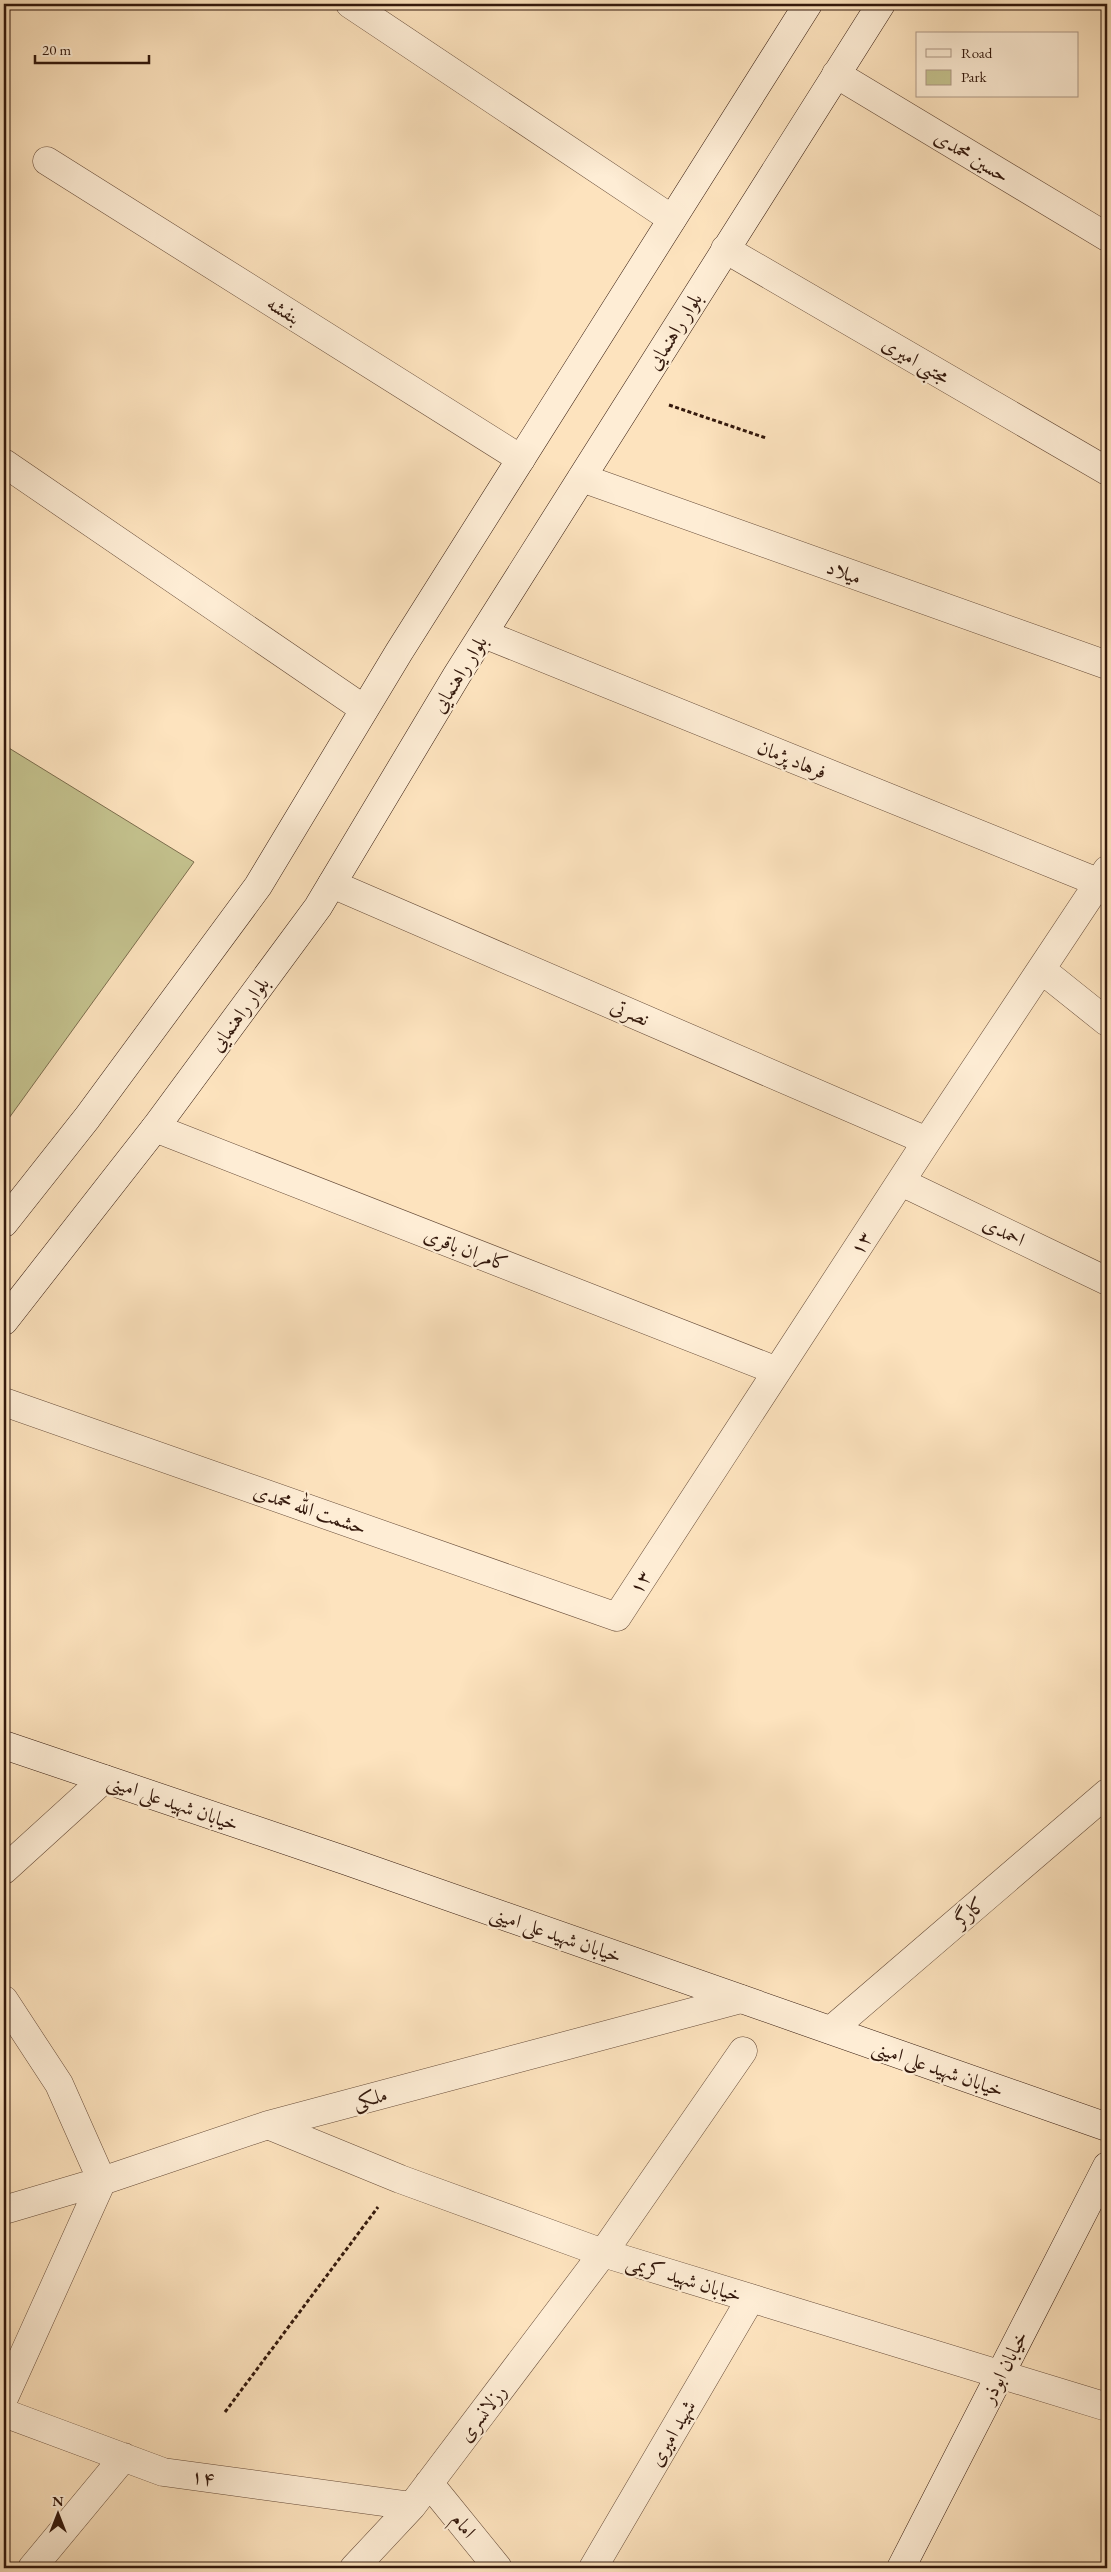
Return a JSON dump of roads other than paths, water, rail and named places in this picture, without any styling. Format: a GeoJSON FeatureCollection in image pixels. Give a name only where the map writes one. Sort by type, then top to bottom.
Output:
{"type":"FeatureCollection","features":[{"type":"Feature","properties":{"kind":"street"},"geometry":{"type":"LineString","coordinates":[[350,4],[672,219]]}},
{"type":"Feature","properties":{"kind":"street"},"geometry":{"type":"LineString","coordinates":[[4,1223],[87,1118],[258,886],[364,709],[808,4]]}},
{"type":"Feature","properties":{"kind":"street","name":"بلوار راهنمایی"},"geometry":{"type":"LineString","coordinates":[[4,1321],[155,1128],[318,907],[457,675],[881,4]]}},
{"type":"Feature","properties":{"kind":"street","name":"حسین محمدی"},"geometry":{"type":"LineString","coordinates":[[836,74],[1107,237]]}},
{"type":"Feature","properties":{"kind":"street","name":"بنفشه"},"geometry":{"type":"LineString","coordinates":[[47,161],[521,459]]}},
{"type":"Feature","properties":{"kind":"street","name":"مجتبی امیری"},"geometry":{"type":"LineString","coordinates":[[725,250],[1107,471]]}},
{"type":"Feature","properties":{"kind":"street"},"geometry":{"type":"LineString","coordinates":[[4,463],[364,709]]}},
{"type":"Feature","properties":{"kind":"street","name":"میلاد"},"geometry":{"type":"LineString","coordinates":[[582,478],[1107,666]]}},
{"type":"Feature","properties":{"kind":"street","name":"فرهاد پژمان"},"geometry":{"type":"LineString","coordinates":[[484,634],[1103,877]]}},
{"type":"Feature","properties":{"kind":"street","name":"۱۳"},"geometry":{"type":"LineString","coordinates":[[617,1617],[1103,877]]}},
{"type":"Feature","properties":{"kind":"street","name":"نصرتی"},"geometry":{"type":"LineString","coordinates":[[332,884],[928,1141]]}},
{"type":"Feature","properties":{"kind":"street"},"geometry":{"type":"LineString","coordinates":[[1042,970],[1107,1022]]}},
{"type":"Feature","properties":{"kind":"street","name":"کامران باقری"},"geometry":{"type":"LineString","coordinates":[[155,1128],[778,1371]]}},
{"type":"Feature","properties":{"kind":"street","name":"احمدی"},"geometry":{"type":"LineString","coordinates":[[901,1182],[1107,1281]]}},
{"type":"Feature","properties":{"kind":"street","name":"حشمت الله محمدی"},"geometry":{"type":"LineString","coordinates":[[4,1402],[617,1617]]}},
{"type":"Feature","properties":{"kind":"street","name":"خیابان شهید علی امینی"},"geometry":{"type":"LineString","coordinates":[[4,1745],[1107,2127]]}},
{"type":"Feature","properties":{"kind":"street"},"geometry":{"type":"LineString","coordinates":[[4,1870],[104,1779]]}},
{"type":"Feature","properties":{"kind":"street","name":"کارگر"},"geometry":{"type":"LineString","coordinates":[[831,2030],[1107,1793]]}},
{"type":"Feature","properties":{"kind":"street","name":"ملکی"},"geometry":{"type":"LineString","coordinates":[[4,2210],[102,2181],[268,2125],[741,1999]]}},
{"type":"Feature","properties":{"kind":"street"},"geometry":{"type":"LineString","coordinates":[[4,2000],[59,2084],[102,2181],[4,2398]]}},
{"type":"Feature","properties":{"kind":"street","name":"رزلانسری"},"geometry":{"type":"LineString","coordinates":[[354,2568],[412,2506],[603,2253],[743,2051]]}},
{"type":"Feature","properties":{"kind":"street","name":"خیابان شهید کریمی"},"geometry":{"type":"LineString","coordinates":[[268,2125],[400,2179],[603,2253],[1107,2407]]}},
{"type":"Feature","properties":{"kind":"street","name":"خیابان ابوذر"},"geometry":{"type":"LineString","coordinates":[[901,2568],[1107,2166]]}},
{"type":"Feature","properties":{"kind":"street","name":"شهید امیری"},"geometry":{"type":"LineString","coordinates":[[593,2568],[751,2298]]}},
{"type":"Feature","properties":{"kind":"street","name":"۱۴"},"geometry":{"type":"LineString","coordinates":[[4,2413],[163,2472],[412,2506]]}},
{"type":"Feature","properties":{"kind":"street"},"geometry":{"type":"LineString","coordinates":[[32,2568],[124,2457]]}},
{"type":"Feature","properties":{"kind":"street","name":"امام"},"geometry":{"type":"LineString","coordinates":[[429,2483],[498,2568]]}}]}
